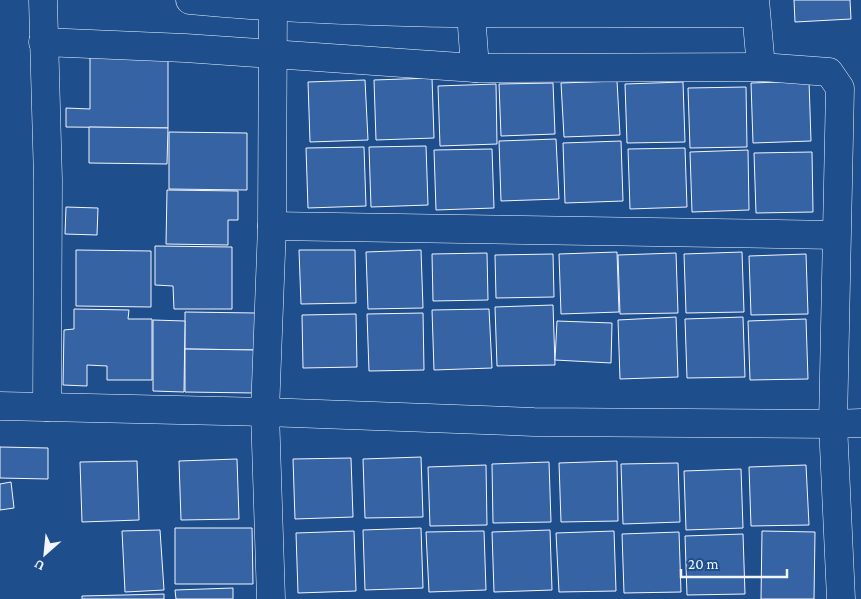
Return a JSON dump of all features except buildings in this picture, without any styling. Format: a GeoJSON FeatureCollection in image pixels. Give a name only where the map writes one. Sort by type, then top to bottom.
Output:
{"type":"FeatureCollection","features":[{"type":"Feature","properties":{"kind":"street"},"geometry":{"type":"LineString","coordinates":[[43,0],[48,180],[48,407]]}},
{"type":"Feature","properties":{"kind":"street"},"geometry":{"type":"LineString","coordinates":[[190,0],[472,13],[755,6],[761,67]]}},
{"type":"Feature","properties":{"kind":"street"},"geometry":{"type":"LineString","coordinates":[[271,599],[264,412],[272,226],[273,4]]}},
{"type":"Feature","properties":{"kind":"street"},"geometry":{"type":"LineString","coordinates":[[472,13],[475,68]]}},
{"type":"Feature","properties":{"kind":"street"},"geometry":{"type":"LineString","coordinates":[[43,42],[185,48],[475,68],[761,67],[829,72],[840,88],[833,424],[841,599]]}},
{"type":"Feature","properties":{"kind":"street"},"geometry":{"type":"LineString","coordinates":[[272,226],[836,235]]}},
{"type":"Feature","properties":{"kind":"street"},"geometry":{"type":"LineString","coordinates":[[0,406],[264,412],[534,422],[861,423]]}}]}
